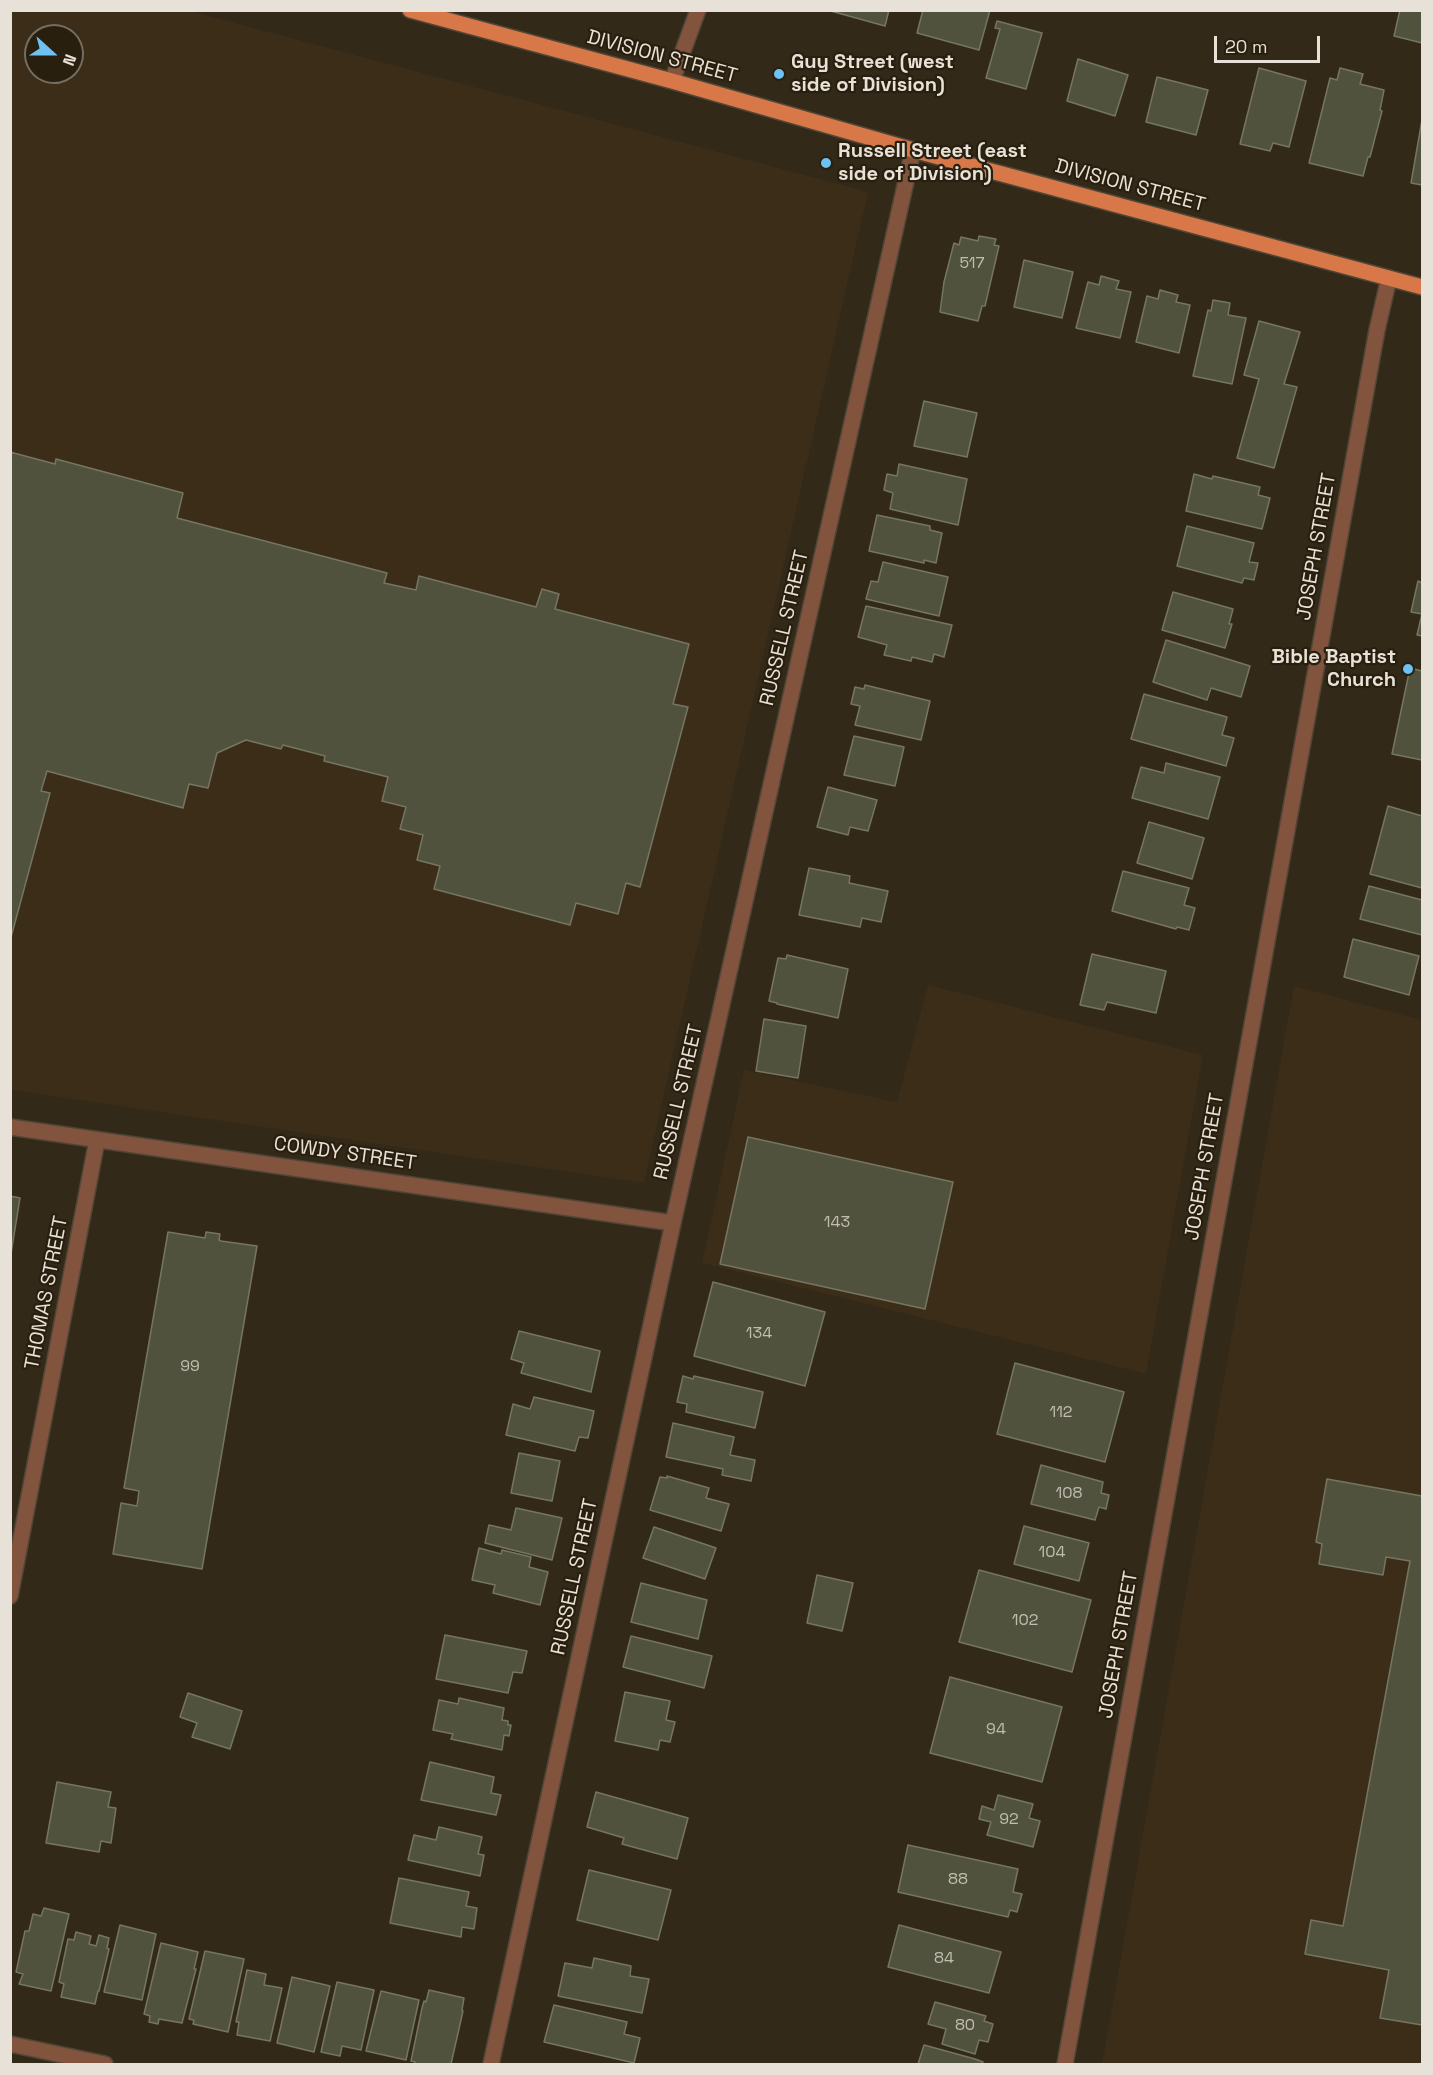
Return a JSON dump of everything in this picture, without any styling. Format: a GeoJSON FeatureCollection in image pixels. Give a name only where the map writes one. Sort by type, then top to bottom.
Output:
{"type":"FeatureCollection","features":[{"type":"Feature","properties":{"kind":"main road","name":"DIVISION STREET"},"geometry":{"type":"LineString","coordinates":[[410,10],[672,81],[912,150],[1422,287]]}},
{"type":"Feature","properties":{"kind":"street"},"geometry":{"type":"LineString","coordinates":[[672,81],[698,10]]}},
{"type":"Feature","properties":{"kind":"street","name":"RUSSELL STREET"},"geometry":{"type":"LineString","coordinates":[[491,2064],[674,1223],[912,150]]}},
{"type":"Feature","properties":{"kind":"street","name":"JOSEPH STREET"},"geometry":{"type":"LineString","coordinates":[[1065,2064],[1377,330],[1389,278]]}},
{"type":"Feature","properties":{"kind":"street","name":"COWDY STREET"},"geometry":{"type":"LineString","coordinates":[[10,1127],[674,1223]]}},
{"type":"Feature","properties":{"kind":"street","name":"THOMAS STREET"},"geometry":{"type":"LineString","coordinates":[[10,1596],[97,1140]]}},
{"type":"Feature","properties":{"kind":"street"},"geometry":{"type":"LineString","coordinates":[[10,2044],[105,2064]]}},
{"type":"Feature","properties":{"kind":"shaded area"},"geometry":{"type":"Polygon","coordinates":[[[11,11],[190,11],[868,192],[644,1183],[11,1090],[11,11]]]}},
{"type":"Feature","properties":{"kind":"shaded area"},"geometry":{"type":"Polygon","coordinates":[[[928,985],[1203,1055],[1146,1374],[702,1263],[744,1070],[897,1102],[928,985]]]}},
{"type":"Feature","properties":{"kind":"shaded area"},"geometry":{"type":"Polygon","coordinates":[[[1294,986],[1422,1020],[1422,2064],[1102,2064],[1294,986]]]}},
{"type":"Feature","properties":{"kind":"building"},"geometry":{"type":"Polygon","coordinates":[[[827,10],[889,10],[885,26],[827,10]]]}},
{"type":"Feature","properties":{"kind":"building"},"geometry":{"type":"Polygon","coordinates":[[[923,10],[990,10],[979,50],[917,33],[923,10]]]}},
{"type":"Feature","properties":{"kind":"building"},"geometry":{"type":"Polygon","coordinates":[[[1400,10],[1422,10],[1422,43],[1394,36],[1400,10]]]}},
{"type":"Feature","properties":{"kind":"building"},"geometry":{"type":"Polygon","coordinates":[[[997,21],[1042,33],[1026,89],[986,78],[1000,29],[995,28],[997,21]]]}},
{"type":"Feature","properties":{"kind":"building"},"geometry":{"type":"Polygon","coordinates":[[[1078,59],[1128,75],[1115,116],[1067,101],[1078,59]]]}},
{"type":"Feature","properties":{"kind":"building"},"geometry":{"type":"Polygon","coordinates":[[[1259,68],[1306,81],[1289,147],[1273,143],[1270,151],[1240,144],[1259,68]]]}},
{"type":"Feature","properties":{"kind":"building"},"geometry":{"type":"Polygon","coordinates":[[[1340,68],[1363,74],[1360,84],[1384,90],[1380,110],[1382,111],[1363,176],[1309,163],[1330,78],[1337,80],[1340,68]]]}},
{"type":"Feature","properties":{"kind":"building"},"geometry":{"type":"Polygon","coordinates":[[[1157,77],[1208,90],[1196,135],[1146,122],[1157,77]]]}},
{"type":"Feature","properties":{"kind":"building"},"geometry":{"type":"Polygon","coordinates":[[[1422,120],[1422,185],[1411,183],[1422,120]]]}},
{"type":"Feature","properties":{"kind":"building"},"geometry":{"type":"Polygon","coordinates":[[[979,236],[996,239],[994,245],[999,246],[985,306],[982,306],[978,321],[940,312],[944,282],[954,243],[959,245],[961,237],[978,241],[979,236]]]}},
{"type":"Feature","properties":{"kind":"building"},"geometry":{"type":"Polygon","coordinates":[[[1024,260],[1073,272],[1062,318],[1014,307],[1024,260]]]}},
{"type":"Feature","properties":{"kind":"building"},"geometry":{"type":"Polygon","coordinates":[[[1101,276],[1119,281],[1116,289],[1131,292],[1120,338],[1076,328],[1088,282],[1099,285],[1101,276]]]}},
{"type":"Feature","properties":{"kind":"building"},"geometry":{"type":"Polygon","coordinates":[[[1160,290],[1178,295],[1176,302],[1190,305],[1179,353],[1136,342],[1147,296],[1158,299],[1160,290]]]}},
{"type":"Feature","properties":{"kind":"building"},"geometry":{"type":"Polygon","coordinates":[[[1213,300],[1230,303],[1228,315],[1246,318],[1232,384],[1193,376],[1208,310],[1211,311],[1213,300]]]}},
{"type":"Feature","properties":{"kind":"building"},"geometry":{"type":"Polygon","coordinates":[[[1259,321],[1300,332],[1284,384],[1297,387],[1274,468],[1237,458],[1259,379],[1244,375],[1259,321]]]}},
{"type":"Feature","properties":{"kind":"building"},"geometry":{"type":"Polygon","coordinates":[[[924,401],[977,413],[967,457],[914,446],[924,401]]]}},
{"type":"Feature","properties":{"kind":"building"},"geometry":{"type":"Polygon","coordinates":[[[10,452],[55,464],[56,459],[183,493],[177,518],[387,573],[384,583],[416,590],[419,576],[536,607],[542,589],[559,594],[555,609],[689,644],[673,704],[688,707],[640,887],[626,883],[618,914],[576,903],[570,925],[434,889],[440,866],[417,860],[423,835],[400,829],[406,807],[382,801],[388,777],[324,761],[325,756],[283,745],[281,749],[246,740],[217,753],[208,788],[189,784],[183,808],[47,771],[41,791],[50,793],[10,941],[10,452]]]}},
{"type":"Feature","properties":{"kind":"building"},"geometry":{"type":"Polygon","coordinates":[[[899,464],[967,479],[958,525],[890,509],[893,493],[884,490],[887,474],[897,476],[899,464]]]}},
{"type":"Feature","properties":{"kind":"building"},"geometry":{"type":"Polygon","coordinates":[[[1194,474],[1260,487],[1258,495],[1270,498],[1262,529],[1186,511],[1194,474]]]}},
{"type":"Feature","properties":{"kind":"building"},"geometry":{"type":"Polygon","coordinates":[[[877,515],[930,526],[930,530],[942,533],[936,563],[924,560],[924,563],[869,551],[877,515]]]}},
{"type":"Feature","properties":{"kind":"building"},"geometry":{"type":"Polygon","coordinates":[[[1187,526],[1254,543],[1249,562],[1258,563],[1254,580],[1244,578],[1242,583],[1177,566],[1187,526]]]}},
{"type":"Feature","properties":{"kind":"building"},"geometry":{"type":"Polygon","coordinates":[[[883,562],[948,577],[939,616],[866,599],[871,581],[878,582],[883,562]]]}},
{"type":"Feature","properties":{"kind":"building"},"geometry":{"type":"Polygon","coordinates":[[[1418,581],[1422,583],[1422,614],[1411,612],[1418,581]]]}},
{"type":"Feature","properties":{"kind":"building"},"geometry":{"type":"Polygon","coordinates":[[[1173,592],[1233,609],[1229,624],[1232,624],[1225,648],[1162,630],[1173,592]]]}},
{"type":"Feature","properties":{"kind":"building"},"geometry":{"type":"Polygon","coordinates":[[[866,606],[952,625],[944,657],[934,654],[932,662],[912,657],[911,661],[884,655],[887,645],[858,637],[866,606]]]}},
{"type":"Feature","properties":{"kind":"building"},"geometry":{"type":"Polygon","coordinates":[[[1422,614],[1422,636],[1417,635],[1422,614]]]}},
{"type":"Feature","properties":{"kind":"building"},"geometry":{"type":"Polygon","coordinates":[[[1166,640],[1250,666],[1241,697],[1211,688],[1207,700],[1153,682],[1166,640]]]}},
{"type":"Feature","properties":{"kind":"building"},"geometry":{"type":"Polygon","coordinates":[[[1410,668],[1422,671],[1422,760],[1392,754],[1410,668]]]}},
{"type":"Feature","properties":{"kind":"building"},"geometry":{"type":"Polygon","coordinates":[[[865,685],[930,701],[921,740],[855,725],[860,706],[851,704],[855,687],[864,689],[865,685]]]}},
{"type":"Feature","properties":{"kind":"building"},"geometry":{"type":"Polygon","coordinates":[[[1144,694],[1227,717],[1222,735],[1234,738],[1226,766],[1131,739],[1144,694]]]}},
{"type":"Feature","properties":{"kind":"building"},"geometry":{"type":"Polygon","coordinates":[[[854,736],[904,747],[895,786],[844,775],[854,736]]]}},
{"type":"Feature","properties":{"kind":"building"},"geometry":{"type":"Polygon","coordinates":[[[1166,763],[1220,777],[1208,819],[1132,798],[1141,767],[1164,773],[1166,763]]]}},
{"type":"Feature","properties":{"kind":"building"},"geometry":{"type":"Polygon","coordinates":[[[828,787],[877,800],[868,831],[850,827],[848,835],[817,827],[828,787]]]}},
{"type":"Feature","properties":{"kind":"building"},"geometry":{"type":"Polygon","coordinates":[[[1388,806],[1422,816],[1422,888],[1370,874],[1388,806]]]}},
{"type":"Feature","properties":{"kind":"building"},"geometry":{"type":"Polygon","coordinates":[[[1149,822],[1204,838],[1192,879],[1137,863],[1149,822]]]}},
{"type":"Feature","properties":{"kind":"building"},"geometry":{"type":"Polygon","coordinates":[[[809,868],[850,876],[849,883],[888,891],[881,922],[862,918],[860,927],[799,915],[809,868]]]}},
{"type":"Feature","properties":{"kind":"building"},"geometry":{"type":"Polygon","coordinates":[[[1123,871],[1189,888],[1184,905],[1195,908],[1189,930],[1177,927],[1176,929],[1112,911],[1123,871]]]}},
{"type":"Feature","properties":{"kind":"building"},"geometry":{"type":"Polygon","coordinates":[[[1369,886],[1422,900],[1422,935],[1360,919],[1369,886]]]}},
{"type":"Feature","properties":{"kind":"building"},"geometry":{"type":"Polygon","coordinates":[[[1353,939],[1419,956],[1409,995],[1344,977],[1353,939]]]}},
{"type":"Feature","properties":{"kind":"building"},"geometry":{"type":"Polygon","coordinates":[[[1092,954],[1166,971],[1156,1013],[1107,1002],[1104,1010],[1080,1005],[1092,954]]]}},
{"type":"Feature","properties":{"kind":"building"},"geometry":{"type":"Polygon","coordinates":[[[787,955],[848,969],[838,1018],[769,1001],[778,958],[786,959],[787,955]]]}},
{"type":"Feature","properties":{"kind":"building"},"geometry":{"type":"Polygon","coordinates":[[[764,1019],[806,1026],[798,1078],[756,1071],[764,1019]]]}},
{"type":"Feature","properties":{"kind":"building"},"geometry":{"type":"Polygon","coordinates":[[[748,1137],[953,1182],[925,1309],[720,1264],[748,1137]]]}},
{"type":"Feature","properties":{"kind":"building"},"geometry":{"type":"Polygon","coordinates":[[[10,1196],[20,1198],[10,1260],[10,1196]]]}},
{"type":"Feature","properties":{"kind":"building"},"geometry":{"type":"Polygon","coordinates":[[[168,1232],[205,1238],[206,1232],[220,1234],[219,1240],[221,1241],[257,1246],[202,1569],[113,1554],[121,1503],[137,1506],[139,1491],[124,1488],[168,1232]]]}},
{"type":"Feature","properties":{"kind":"building"},"geometry":{"type":"Polygon","coordinates":[[[713,1282],[825,1312],[805,1386],[694,1356],[713,1282]]]}},
{"type":"Feature","properties":{"kind":"building"},"geometry":{"type":"Polygon","coordinates":[[[519,1331],[600,1351],[591,1392],[521,1373],[524,1363],[511,1359],[519,1331]]]}},
{"type":"Feature","properties":{"kind":"building"},"geometry":{"type":"Polygon","coordinates":[[[1015,1363],[1124,1392],[1105,1462],[997,1434],[1015,1363]]]}},
{"type":"Feature","properties":{"kind":"building"},"geometry":{"type":"Polygon","coordinates":[[[683,1376],[693,1379],[694,1376],[763,1392],[755,1428],[686,1412],[687,1404],[677,1402],[683,1376]]]}},
{"type":"Feature","properties":{"kind":"building"},"geometry":{"type":"Polygon","coordinates":[[[534,1397],[594,1411],[588,1438],[579,1437],[575,1451],[506,1435],[513,1404],[530,1409],[534,1397]]]}},
{"type":"Feature","properties":{"kind":"building"},"geometry":{"type":"Polygon","coordinates":[[[673,1423],[734,1437],[730,1455],[755,1460],[751,1481],[722,1475],[723,1469],[666,1457],[673,1423]]]}},
{"type":"Feature","properties":{"kind":"building"},"geometry":{"type":"Polygon","coordinates":[[[519,1453],[560,1461],[552,1501],[511,1493],[519,1453]]]}},
{"type":"Feature","properties":{"kind":"building"},"geometry":{"type":"Polygon","coordinates":[[[1041,1465],[1103,1482],[1101,1493],[1109,1495],[1106,1509],[1099,1507],[1095,1520],[1031,1504],[1041,1465]]]}},
{"type":"Feature","properties":{"kind":"building"},"geometry":{"type":"Polygon","coordinates":[[[667,1476],[709,1488],[706,1498],[729,1504],[721,1531],[650,1510],[660,1477],[667,1478],[667,1476]]]}},
{"type":"Feature","properties":{"kind":"building"},"geometry":{"type":"Polygon","coordinates":[[[1327,1479],[1422,1496],[1422,2025],[1380,2018],[1389,1970],[1305,1954],[1311,1920],[1343,1926],[1410,1561],[1386,1557],[1383,1575],[1319,1564],[1322,1544],[1316,1542],[1327,1479]]]}},
{"type":"Feature","properties":{"kind":"building"},"geometry":{"type":"Polygon","coordinates":[[[516,1508],[562,1518],[552,1560],[485,1543],[489,1525],[511,1530],[516,1508]]]}},
{"type":"Feature","properties":{"kind":"building"},"geometry":{"type":"Polygon","coordinates":[[[1024,1526],[1089,1543],[1079,1581],[1014,1564],[1024,1526]]]}},
{"type":"Feature","properties":{"kind":"building"},"geometry":{"type":"Polygon","coordinates":[[[654,1527],[716,1548],[705,1579],[643,1558],[654,1527]]]}},
{"type":"Feature","properties":{"kind":"building"},"geometry":{"type":"Polygon","coordinates":[[[479,1548],[501,1554],[502,1550],[531,1557],[529,1567],[548,1572],[540,1605],[493,1593],[495,1585],[472,1580],[479,1548]]]}},
{"type":"Feature","properties":{"kind":"building"},"geometry":{"type":"Polygon","coordinates":[[[979,1570],[1091,1600],[1072,1672],[959,1642],[979,1570]]]}},
{"type":"Feature","properties":{"kind":"building"},"geometry":{"type":"Polygon","coordinates":[[[817,1575],[853,1583],[842,1631],[807,1623],[817,1575]]]}},
{"type":"Feature","properties":{"kind":"building"},"geometry":{"type":"Polygon","coordinates":[[[641,1583],[707,1600],[698,1639],[631,1622],[641,1583]]]}},
{"type":"Feature","properties":{"kind":"building"},"geometry":{"type":"Polygon","coordinates":[[[445,1635],[527,1651],[522,1673],[513,1672],[508,1693],[436,1679],[445,1635]]]}},
{"type":"Feature","properties":{"kind":"building"},"geometry":{"type":"Polygon","coordinates":[[[631,1636],[712,1656],[704,1688],[623,1667],[631,1636]]]}},
{"type":"Feature","properties":{"kind":"building"},"geometry":{"type":"Polygon","coordinates":[[[950,1677],[1062,1707],[1042,1782],[930,1753],[950,1677]]]}},
{"type":"Feature","properties":{"kind":"building"},"geometry":{"type":"Polygon","coordinates":[[[625,1692],[670,1701],[666,1720],[675,1722],[670,1742],[660,1740],[658,1750],[615,1741],[625,1692]]]}},
{"type":"Feature","properties":{"kind":"building"},"geometry":{"type":"Polygon","coordinates":[[[188,1693],[242,1711],[230,1749],[192,1737],[197,1723],[180,1717],[188,1693]]]}},
{"type":"Feature","properties":{"kind":"building"},"geometry":{"type":"Polygon","coordinates":[[[459,1698],[504,1708],[502,1720],[508,1721],[508,1725],[511,1725],[509,1736],[504,1735],[502,1750],[451,1739],[453,1734],[433,1730],[439,1700],[458,1704],[459,1698]]]}},
{"type":"Feature","properties":{"kind":"building"},"geometry":{"type":"Polygon","coordinates":[[[430,1762],[494,1777],[491,1793],[501,1795],[496,1815],[421,1800],[430,1762]]]}},
{"type":"Feature","properties":{"kind":"building"},"geometry":{"type":"Polygon","coordinates":[[[57,1782],[111,1792],[108,1807],[116,1808],[111,1843],[101,1841],[99,1852],[46,1843],[57,1782]]]}},
{"type":"Feature","properties":{"kind":"building"},"geometry":{"type":"Polygon","coordinates":[[[596,1792],[688,1818],[677,1859],[622,1844],[624,1838],[587,1827],[596,1792]]]}},
{"type":"Feature","properties":{"kind":"building"},"geometry":{"type":"Polygon","coordinates":[[[998,1795],[1033,1804],[1029,1818],[1040,1821],[1033,1847],[987,1835],[991,1822],[979,1819],[982,1806],[994,1810],[998,1795]]]}},
{"type":"Feature","properties":{"kind":"building"},"geometry":{"type":"Polygon","coordinates":[[[439,1827],[482,1837],[478,1854],[484,1855],[480,1876],[408,1860],[414,1835],[436,1840],[439,1827]]]}},
{"type":"Feature","properties":{"kind":"building"},"geometry":{"type":"Polygon","coordinates":[[[908,1845],[1018,1869],[1013,1892],[1022,1894],[1017,1912],[1010,1910],[1008,1917],[898,1892],[908,1845]]]}},
{"type":"Feature","properties":{"kind":"building"},"geometry":{"type":"Polygon","coordinates":[[[589,1870],[671,1890],[658,1940],[577,1920],[589,1870]]]}},
{"type":"Feature","properties":{"kind":"building"},"geometry":{"type":"Polygon","coordinates":[[[399,1878],[469,1892],[466,1906],[477,1908],[474,1929],[462,1927],[461,1937],[390,1923],[399,1878]]]}},
{"type":"Feature","properties":{"kind":"building"},"geometry":{"type":"Polygon","coordinates":[[[44,1908],[69,1914],[51,1991],[19,1984],[23,1974],[16,1972],[25,1931],[29,1931],[33,1914],[41,1916],[44,1908]]]}},
{"type":"Feature","properties":{"kind":"building"},"geometry":{"type":"Polygon","coordinates":[[[120,1925],[156,1934],[142,2000],[104,1992],[120,1925]]]}},
{"type":"Feature","properties":{"kind":"building"},"geometry":{"type":"Polygon","coordinates":[[[899,1925],[1001,1952],[989,1993],[888,1967],[899,1925]]]}},
{"type":"Feature","properties":{"kind":"building"},"geometry":{"type":"Polygon","coordinates":[[[76,1932],[91,1936],[89,1944],[96,1946],[99,1935],[109,1938],[107,1948],[109,1949],[95,2004],[61,1997],[64,1984],[59,1982],[68,1939],[74,1940],[76,1932]]]}},
{"type":"Feature","properties":{"kind":"building"},"geometry":{"type":"Polygon","coordinates":[[[161,1943],[198,1952],[182,2023],[159,2019],[158,2024],[149,2022],[150,2016],[144,2014],[161,1943]]]}},
{"type":"Feature","properties":{"kind":"building"},"geometry":{"type":"Polygon","coordinates":[[[205,1951],[244,1959],[228,2032],[193,2024],[194,2020],[189,2019],[205,1951]]]}},
{"type":"Feature","properties":{"kind":"building"},"geometry":{"type":"Polygon","coordinates":[[[594,1958],[631,1966],[630,1976],[649,1979],[642,2013],[558,1996],[565,1963],[592,1968],[594,1958]]]}},
{"type":"Feature","properties":{"kind":"building"},"geometry":{"type":"Polygon","coordinates":[[[247,1970],[266,1974],[264,1985],[282,1988],[270,2041],[237,2035],[239,2022],[236,2022],[247,1970]]]}},
{"type":"Feature","properties":{"kind":"building"},"geometry":{"type":"Polygon","coordinates":[[[292,1977],[330,1986],[314,2052],[277,2043],[292,1977]]]}},
{"type":"Feature","properties":{"kind":"building"},"geometry":{"type":"Polygon","coordinates":[[[337,1982],[374,1990],[361,2050],[342,2046],[340,2056],[321,2052],[337,1982]]]}},
{"type":"Feature","properties":{"kind":"building"},"geometry":{"type":"Polygon","coordinates":[[[429,1990],[464,1998],[451,2064],[415,2064],[411,2061],[422,2008],[429,1990]]]}},
{"type":"Feature","properties":{"kind":"building"},"geometry":{"type":"Polygon","coordinates":[[[381,1991],[419,2000],[406,2060],[366,2051],[381,1991]]]}},
{"type":"Feature","properties":{"kind":"building"},"geometry":{"type":"Polygon","coordinates":[[[935,2002],[986,2016],[984,2021],[993,2024],[988,2042],[979,2040],[975,2054],[942,2044],[946,2029],[928,2024],[935,2002]]]}},
{"type":"Feature","properties":{"kind":"building"},"geometry":{"type":"Polygon","coordinates":[[[554,2005],[627,2022],[624,2034],[640,2038],[634,2063],[544,2042],[554,2005]]]}},
{"type":"Feature","properties":{"kind":"building"},"geometry":{"type":"Polygon","coordinates":[[[924,2045],[983,2062],[982,2064],[918,2064],[924,2045]]]}},
{"type":"Feature","properties":{"kind":"place","name":"Guy Street (west side of Division)"},"geometry":{"type":"Point","coordinates":[779,74]}},
{"type":"Feature","properties":{"kind":"place","name":"Russell Street (east side of Division)"},"geometry":{"type":"Point","coordinates":[826,163]}},
{"type":"Feature","properties":{"kind":"place","name":"Bible Baptist Church"},"geometry":{"type":"Point","coordinates":[1408,669]}}]}
